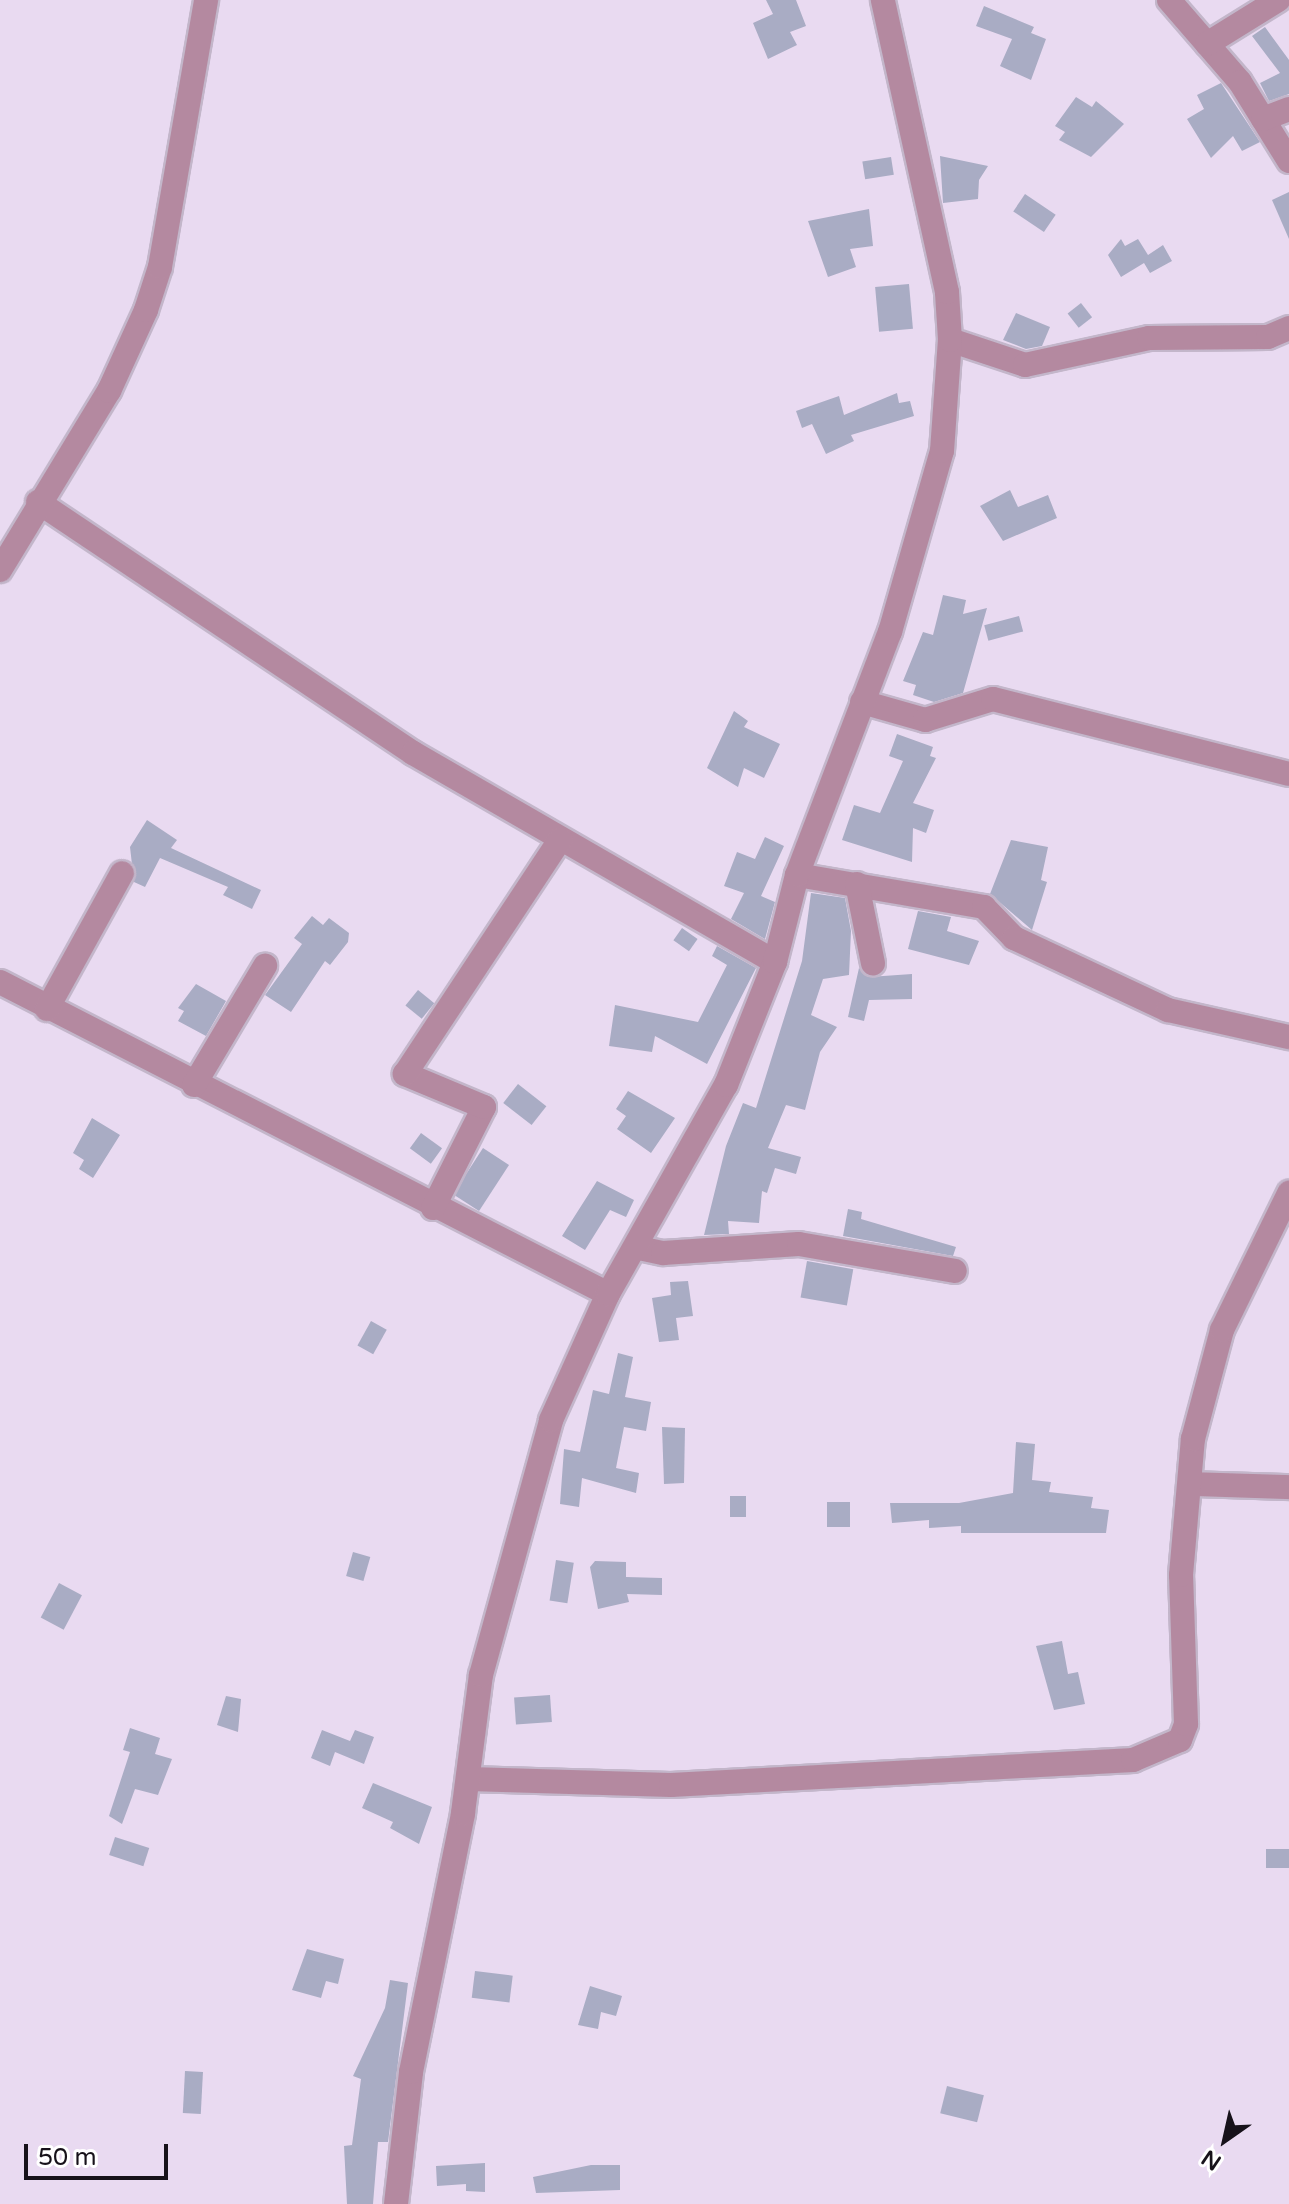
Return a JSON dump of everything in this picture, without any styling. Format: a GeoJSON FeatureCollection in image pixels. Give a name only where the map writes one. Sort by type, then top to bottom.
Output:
{"type":"FeatureCollection","features":[{"type":"Feature","properties":{"kind":"street"},"geometry":{"type":"LineString","coordinates":[[0,570],[38,502],[109,391],[146,310],[163,252],[206,0]]}},
{"type":"Feature","properties":{"kind":"street"},"geometry":{"type":"LineString","coordinates":[[396,2204],[411,2072],[469,1779],[481,1675],[522,1514],[551,1420],[608,1294],[639,1248],[726,1085],[775,962],[797,875],[862,702],[930,504],[942,451],[950,340],[947,292],[883,0]]}},
{"type":"Feature","properties":{"kind":"street"},"geometry":{"type":"LineString","coordinates":[[1169,0],[1207,44],[1263,119],[1289,161]]}},
{"type":"Feature","properties":{"kind":"street"},"geometry":{"type":"LineString","coordinates":[[1207,44],[1278,0]]}},
{"type":"Feature","properties":{"kind":"street"},"geometry":{"type":"LineString","coordinates":[[1263,119],[1289,109]]}},
{"type":"Feature","properties":{"kind":"street"},"geometry":{"type":"LineString","coordinates":[[950,340],[1025,365],[1149,338],[1268,337],[1289,328]]}},
{"type":"Feature","properties":{"kind":"street"},"geometry":{"type":"LineString","coordinates":[[38,502],[413,753],[775,962]]}},
{"type":"Feature","properties":{"kind":"street"},"geometry":{"type":"LineString","coordinates":[[862,702],[925,720],[993,699],[1289,774]]}},
{"type":"Feature","properties":{"kind":"street"},"geometry":{"type":"LineString","coordinates":[[433,1208],[484,1107],[405,1074],[560,840]]}},
{"type":"Feature","properties":{"kind":"street"},"geometry":{"type":"LineString","coordinates":[[47,1009],[122,873]]}},
{"type":"Feature","properties":{"kind":"street"},"geometry":{"type":"LineString","coordinates":[[797,875],[984,907],[1014,938],[1168,1010],[1289,1037]]}},
{"type":"Feature","properties":{"kind":"street"},"geometry":{"type":"LineString","coordinates":[[857,884],[873,963]]}},
{"type":"Feature","properties":{"kind":"street"},"geometry":{"type":"LineString","coordinates":[[194,1085],[265,966]]}},
{"type":"Feature","properties":{"kind":"street"},"geometry":{"type":"LineString","coordinates":[[0,982],[433,1208],[608,1294]]}},
{"type":"Feature","properties":{"kind":"street"},"geometry":{"type":"LineString","coordinates":[[469,1779],[671,1785],[1133,1760],[1161,1752],[1180,1740],[1186,1724],[1181,1575],[1192,1484],[1193,1439],[1222,1330],[1279,1236],[1289,1193]]}},
{"type":"Feature","properties":{"kind":"street"},"geometry":{"type":"LineString","coordinates":[[639,1248],[663,1253],[784,1243],[955,1271]]}},
{"type":"Feature","properties":{"kind":"street"},"geometry":{"type":"LineString","coordinates":[[1192,1484],[1289,1487]]}},
{"type":"Feature","properties":{"kind":"building"},"geometry":{"type":"Polygon","coordinates":[[[766,0],[796,0],[806,26],[790,32],[797,45],[768,59],[753,23],[773,14],[766,0]]]}},
{"type":"Feature","properties":{"kind":"building"},"geometry":{"type":"Polygon","coordinates":[[[984,6],[1034,27],[1031,33],[1046,39],[1031,80],[1000,66],[1012,39],[976,26],[984,6]]]}},
{"type":"Feature","properties":{"kind":"building"},"geometry":{"type":"Polygon","coordinates":[[[1265,27],[1289,60],[1289,94],[1269,101],[1260,83],[1280,73],[1252,36],[1265,27]]]}},
{"type":"Feature","properties":{"kind":"building"},"geometry":{"type":"Polygon","coordinates":[[[1221,83],[1260,142],[1242,151],[1233,136],[1211,158],[1187,119],[1204,109],[1197,95],[1221,83]]]}},
{"type":"Feature","properties":{"kind":"building"},"geometry":{"type":"Polygon","coordinates":[[[1076,97],[1092,107],[1096,101],[1124,124],[1091,157],[1059,140],[1065,132],[1055,126],[1076,97]]]}},
{"type":"Feature","properties":{"kind":"building"},"geometry":{"type":"Polygon","coordinates":[[[940,156],[988,166],[979,180],[978,199],[943,203],[940,156]]]}},
{"type":"Feature","properties":{"kind":"building"},"geometry":{"type":"Polygon","coordinates":[[[891,157],[894,175],[865,179],[862,162],[891,157]]]}},
{"type":"Feature","properties":{"kind":"building"},"geometry":{"type":"Polygon","coordinates":[[[1289,192],[1289,239],[1272,200],[1289,192]]]}},
{"type":"Feature","properties":{"kind":"building"},"geometry":{"type":"Polygon","coordinates":[[[1025,194],[1056,215],[1044,232],[1013,211],[1025,194]]]}},
{"type":"Feature","properties":{"kind":"building"},"geometry":{"type":"Polygon","coordinates":[[[869,209],[873,246],[850,249],[856,267],[828,277],[808,221],[869,209]]]}},
{"type":"Feature","properties":{"kind":"building"},"geometry":{"type":"Polygon","coordinates":[[[1121,239],[1125,246],[1138,239],[1148,255],[1163,245],[1172,261],[1150,273],[1144,263],[1121,277],[1108,255],[1121,239]]]}},
{"type":"Feature","properties":{"kind":"building"},"geometry":{"type":"Polygon","coordinates":[[[909,284],[913,329],[879,332],[875,287],[909,284]]]}},
{"type":"Feature","properties":{"kind":"building"},"geometry":{"type":"Polygon","coordinates":[[[1081,303],[1092,317],[1079,328],[1068,313],[1081,303]]]}},
{"type":"Feature","properties":{"kind":"building"},"geometry":{"type":"Polygon","coordinates":[[[1016,313],[1050,327],[1042,346],[1026,349],[1003,340],[1016,313]]]}},
{"type":"Feature","properties":{"kind":"building"},"geometry":{"type":"Polygon","coordinates":[[[897,393],[899,403],[910,401],[914,416],[851,435],[854,441],[826,454],[812,424],[802,428],[796,411],[839,396],[844,415],[897,393]]]}},
{"type":"Feature","properties":{"kind":"building"},"geometry":{"type":"Polygon","coordinates":[[[1010,490],[1018,507],[1048,495],[1057,518],[1003,541],[980,506],[1010,490]]]}},
{"type":"Feature","properties":{"kind":"building"},"geometry":{"type":"Polygon","coordinates":[[[943,595],[966,600],[963,614],[987,608],[963,693],[934,702],[913,695],[916,685],[903,681],[923,632],[933,635],[943,595]]]}},
{"type":"Feature","properties":{"kind":"building"},"geometry":{"type":"Polygon","coordinates":[[[1019,616],[1023,631],[988,641],[984,625],[1019,616]]]}},
{"type":"Feature","properties":{"kind":"building"},"geometry":{"type":"Polygon","coordinates":[[[734,711],[748,721],[744,727],[780,744],[764,778],[744,768],[738,787],[707,768],[734,711]]]}},
{"type":"Feature","properties":{"kind":"building"},"geometry":{"type":"Polygon","coordinates":[[[897,734],[933,747],[930,756],[936,758],[913,803],[934,810],[926,833],[913,828],[912,862],[842,840],[854,805],[880,813],[903,761],[889,756],[897,734]]]}},
{"type":"Feature","properties":{"kind":"building"},"geometry":{"type":"Polygon","coordinates":[[[147,820],[177,840],[171,848],[261,890],[252,909],[223,895],[228,887],[160,858],[145,887],[134,882],[130,847],[147,820]]]}},
{"type":"Feature","properties":{"kind":"building"},"geometry":{"type":"Polygon","coordinates":[[[765,837],[784,846],[761,896],[775,902],[765,939],[731,919],[744,893],[724,886],[737,852],[755,859],[765,837]]]}},
{"type":"Feature","properties":{"kind":"building"},"geometry":{"type":"Polygon","coordinates":[[[1011,840],[1048,847],[1041,880],[1047,882],[1032,930],[990,894],[1011,840]]]}},
{"type":"Feature","properties":{"kind":"building"},"geometry":{"type":"Polygon","coordinates":[[[811,893],[845,898],[851,931],[849,975],[823,979],[811,1015],[837,1027],[820,1052],[805,1110],[786,1105],[768,1148],[801,1157],[796,1174],[775,1168],[767,1193],[762,1191],[759,1223],[728,1221],[729,1234],[704,1235],[726,1146],[743,1103],[756,1108],[802,961],[811,893]]]}},
{"type":"Feature","properties":{"kind":"building"},"geometry":{"type":"Polygon","coordinates":[[[918,911],[951,917],[947,931],[979,941],[969,965],[908,949],[918,911]]]}},
{"type":"Feature","properties":{"kind":"building"},"geometry":{"type":"Polygon","coordinates":[[[312,916],[323,925],[329,918],[349,933],[348,942],[330,965],[325,961],[291,1012],[265,995],[302,944],[294,938],[312,916]]]}},
{"type":"Feature","properties":{"kind":"building"},"geometry":{"type":"Polygon","coordinates":[[[682,928],[698,939],[689,951],[673,940],[682,928]]]}},
{"type":"Feature","properties":{"kind":"building"},"geometry":{"type":"Polygon","coordinates":[[[717,946],[756,968],[707,1064],[655,1036],[652,1052],[609,1046],[615,1005],[698,1022],[727,965],[712,956],[717,946]]]}},
{"type":"Feature","properties":{"kind":"building"},"geometry":{"type":"Polygon","coordinates":[[[859,968],[869,977],[912,974],[912,999],[869,1000],[864,1021],[848,1017],[859,968]]]}},
{"type":"Feature","properties":{"kind":"building"},"geometry":{"type":"Polygon","coordinates":[[[196,984],[226,1001],[206,1036],[178,1021],[184,1011],[178,1008],[196,984]]]}},
{"type":"Feature","properties":{"kind":"building"},"geometry":{"type":"Polygon","coordinates":[[[418,990],[434,1003],[422,1019],[405,1006],[418,990]]]}},
{"type":"Feature","properties":{"kind":"building"},"geometry":{"type":"Polygon","coordinates":[[[518,1084],[546,1106],[532,1125],[503,1103],[518,1084]]]}},
{"type":"Feature","properties":{"kind":"building"},"geometry":{"type":"Polygon","coordinates":[[[628,1091],[675,1118],[651,1153],[617,1129],[626,1116],[616,1109],[628,1091]]]}},
{"type":"Feature","properties":{"kind":"building"},"geometry":{"type":"Polygon","coordinates":[[[92,1118],[120,1135],[93,1178],[79,1169],[84,1160],[73,1153],[92,1118]]]}},
{"type":"Feature","properties":{"kind":"building"},"geometry":{"type":"Polygon","coordinates":[[[421,1133],[442,1148],[431,1164],[410,1148],[421,1133]]]}},
{"type":"Feature","properties":{"kind":"building"},"geometry":{"type":"Polygon","coordinates":[[[483,1148],[509,1165],[479,1211],[453,1194],[483,1148]]]}},
{"type":"Feature","properties":{"kind":"building"},"geometry":{"type":"Polygon","coordinates":[[[597,1181],[634,1200],[626,1217],[610,1210],[585,1250],[562,1236],[597,1181]]]}},
{"type":"Feature","properties":{"kind":"building"},"geometry":{"type":"Polygon","coordinates":[[[848,1209],[862,1212],[861,1219],[956,1247],[953,1256],[843,1236],[848,1209]]]}},
{"type":"Feature","properties":{"kind":"building"},"geometry":{"type":"Polygon","coordinates":[[[807,1261],[853,1269],[847,1306],[801,1297],[807,1261]]]}},
{"type":"Feature","properties":{"kind":"building"},"geometry":{"type":"Polygon","coordinates":[[[688,1281],[693,1316],[676,1318],[679,1340],[659,1342],[652,1298],[671,1295],[670,1282],[688,1281]]]}},
{"type":"Feature","properties":{"kind":"building"},"geometry":{"type":"Polygon","coordinates":[[[371,1321],[387,1330],[373,1354],[357,1345],[371,1321]]]}},
{"type":"Feature","properties":{"kind":"building"},"geometry":{"type":"Polygon","coordinates":[[[618,1353],[633,1357],[625,1397],[651,1402],[646,1431],[624,1427],[616,1468],[639,1473],[636,1493],[582,1478],[579,1507],[560,1504],[564,1449],[580,1452],[593,1390],[609,1394],[618,1353]]]}},
{"type":"Feature","properties":{"kind":"building"},"geometry":{"type":"Polygon","coordinates":[[[662,1427],[685,1428],[684,1483],[664,1484],[662,1427]]]}},
{"type":"Feature","properties":{"kind":"building"},"geometry":{"type":"Polygon","coordinates":[[[1016,1442],[1035,1444],[1032,1480],[1051,1482],[1049,1492],[1093,1497],[1091,1508],[1109,1510],[1106,1533],[961,1533],[961,1526],[929,1528],[929,1520],[892,1523],[890,1503],[959,1503],[1013,1493],[1016,1442]]]}},
{"type":"Feature","properties":{"kind":"building"},"geometry":{"type":"Polygon","coordinates":[[[730,1496],[746,1496],[746,1517],[730,1517],[730,1496]]]}},
{"type":"Feature","properties":{"kind":"building"},"geometry":{"type":"Polygon","coordinates":[[[827,1502],[850,1502],[850,1527],[827,1527],[827,1502]]]}},
{"type":"Feature","properties":{"kind":"building"},"geometry":{"type":"Polygon","coordinates":[[[353,1552],[370,1557],[363,1581],[346,1576],[353,1552]]]}},
{"type":"Feature","properties":{"kind":"building"},"geometry":{"type":"Polygon","coordinates":[[[556,1560],[574,1563],[567,1603],[550,1600],[556,1560]]]}},
{"type":"Feature","properties":{"kind":"building"},"geometry":{"type":"Polygon","coordinates":[[[595,1561],[626,1562],[626,1577],[662,1578],[662,1595],[627,1594],[629,1602],[598,1609],[590,1567],[595,1561]]]}},
{"type":"Feature","properties":{"kind":"building"},"geometry":{"type":"Polygon","coordinates":[[[59,1583],[82,1595],[64,1630],[41,1617],[59,1583]]]}},
{"type":"Feature","properties":{"kind":"building"},"geometry":{"type":"Polygon","coordinates":[[[1062,1641],[1068,1674],[1078,1672],[1085,1704],[1054,1710],[1036,1646],[1062,1641]]]}},
{"type":"Feature","properties":{"kind":"building"},"geometry":{"type":"Polygon","coordinates":[[[550,1695],[552,1722],[516,1724],[514,1698],[550,1695]]]}},
{"type":"Feature","properties":{"kind":"building"},"geometry":{"type":"Polygon","coordinates":[[[226,1696],[241,1699],[238,1732],[217,1725],[226,1696]]]}},
{"type":"Feature","properties":{"kind":"building"},"geometry":{"type":"Polygon","coordinates":[[[130,1728],[160,1738],[155,1754],[172,1759],[158,1795],[135,1789],[122,1824],[109,1816],[130,1752],[123,1750],[130,1728]]]}},
{"type":"Feature","properties":{"kind":"building"},"geometry":{"type":"Polygon","coordinates":[[[322,1730],[350,1741],[355,1730],[374,1737],[364,1764],[335,1752],[330,1766],[311,1758],[322,1730]]]}},
{"type":"Feature","properties":{"kind":"building"},"geometry":{"type":"Polygon","coordinates":[[[373,1783],[432,1807],[419,1844],[390,1828],[393,1822],[362,1808],[373,1783]]]}},
{"type":"Feature","properties":{"kind":"building"},"geometry":{"type":"Polygon","coordinates":[[[115,1837],[149,1848],[143,1866],[109,1855],[115,1837]]]}},
{"type":"Feature","properties":{"kind":"building"},"geometry":{"type":"Polygon","coordinates":[[[1266,1849],[1289,1849],[1289,1868],[1266,1868],[1266,1849]]]}},
{"type":"Feature","properties":{"kind":"building"},"geometry":{"type":"Polygon","coordinates":[[[307,1949],[344,1959],[338,1984],[326,1981],[321,1998],[292,1990],[307,1949]]]}},
{"type":"Feature","properties":{"kind":"building"},"geometry":{"type":"Polygon","coordinates":[[[475,1971],[513,1976],[509,2002],[472,1998],[475,1971]]]}},
{"type":"Feature","properties":{"kind":"building"},"geometry":{"type":"Polygon","coordinates":[[[390,1980],[408,1983],[388,2142],[378,2142],[373,2204],[347,2204],[344,2146],[352,2145],[361,2079],[353,2076],[385,2008],[390,1980]]]}},
{"type":"Feature","properties":{"kind":"building"},"geometry":{"type":"Polygon","coordinates":[[[590,1986],[622,1996],[616,2016],[601,2012],[598,2029],[578,2025],[590,1986]]]}},
{"type":"Feature","properties":{"kind":"building"},"geometry":{"type":"Polygon","coordinates":[[[185,2071],[203,2072],[201,2114],[183,2113],[185,2071]]]}},
{"type":"Feature","properties":{"kind":"building"},"geometry":{"type":"Polygon","coordinates":[[[947,2086],[984,2095],[977,2122],[940,2113],[947,2086]]]}},
{"type":"Feature","properties":{"kind":"building"},"geometry":{"type":"Polygon","coordinates":[[[485,2163],[485,2192],[466,2191],[466,2184],[437,2186],[436,2166],[485,2163]]]}},
{"type":"Feature","properties":{"kind":"building"},"geometry":{"type":"Polygon","coordinates":[[[591,2165],[620,2165],[620,2190],[536,2193],[533,2177],[591,2165]]]}}]}
